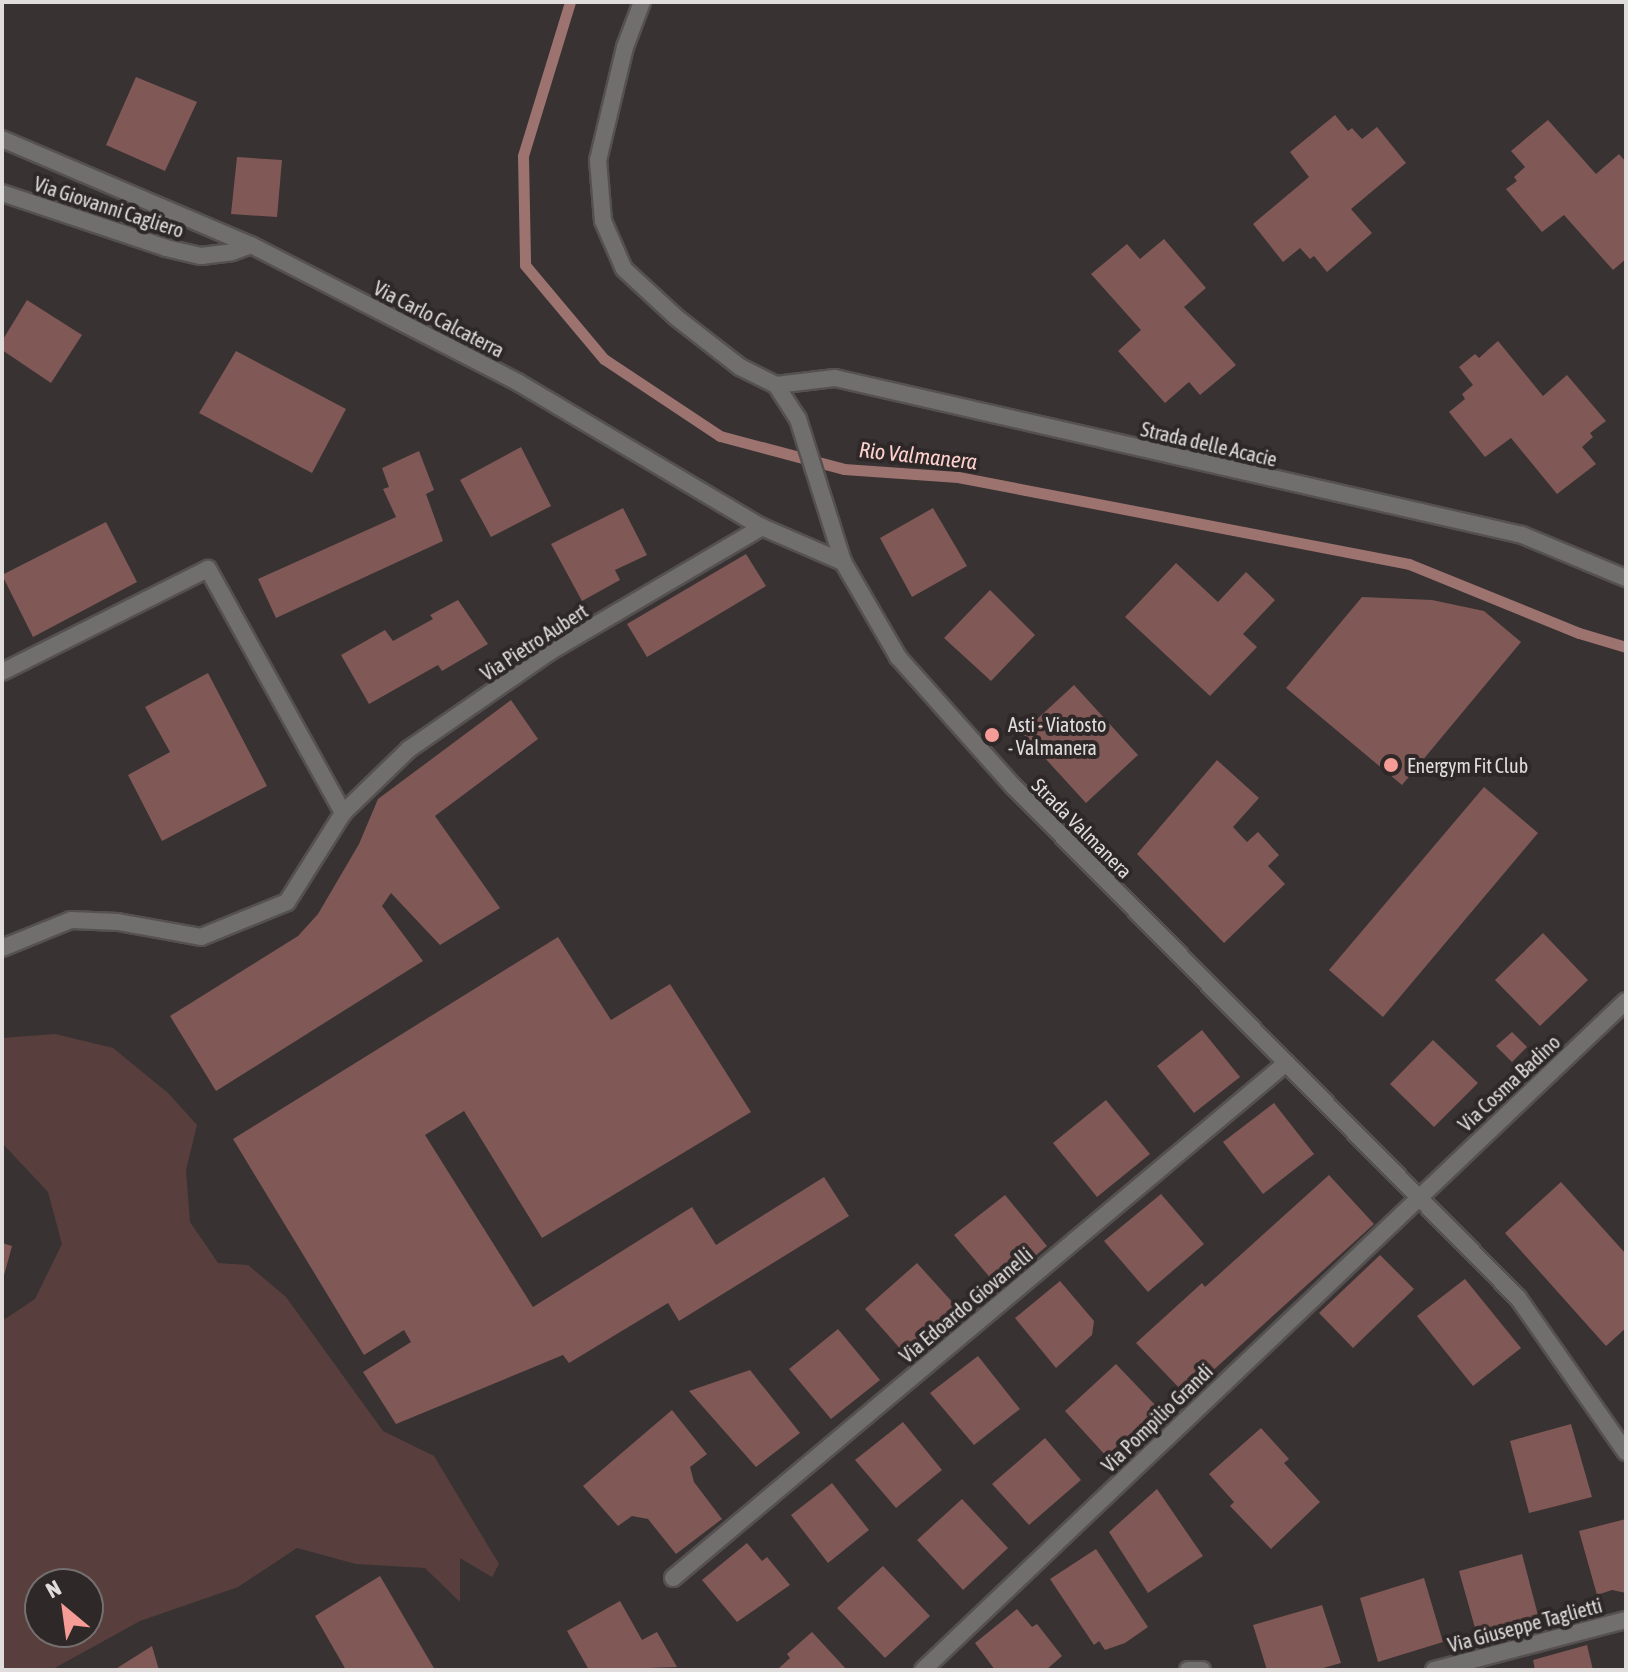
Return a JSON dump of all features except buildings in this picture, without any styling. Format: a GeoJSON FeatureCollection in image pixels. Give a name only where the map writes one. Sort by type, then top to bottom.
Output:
{"type":"FeatureCollection","features":[{"type":"Feature","properties":{"kind":"street"},"geometry":{"type":"LineString","coordinates":[[642,2],[625,47],[598,160],[603,221],[624,269],[740,367],[776,385]]}},
{"type":"Feature","properties":{"kind":"street","name":"Via Carlo Calcaterra"},"geometry":{"type":"LineString","coordinates":[[2,139],[251,245],[519,383],[762,527],[843,562]]}},
{"type":"Feature","properties":{"kind":"street","name":"Via Giovanni Cagliero"},"geometry":{"type":"LineString","coordinates":[[2,193],[190,253],[232,252],[251,245]]}},
{"type":"Feature","properties":{"kind":"street","name":"Strada delle Acacie"},"geometry":{"type":"LineString","coordinates":[[776,385],[835,378],[1522,535],[1626,578]]}},
{"type":"Feature","properties":{"kind":"street","name":"Strada Valmanera"},"geometry":{"type":"LineString","coordinates":[[776,385],[798,419],[843,562],[898,657],[1013,786],[1518,1298],[1626,1452]]}},
{"type":"Feature","properties":{"kind":"street","name":"Via Pietro Aubert"},"geometry":{"type":"LineString","coordinates":[[2,948],[71,920],[118,922],[201,937],[287,902],[343,813],[409,749],[551,651],[762,527]]}},
{"type":"Feature","properties":{"kind":"street"},"geometry":{"type":"LineString","coordinates":[[2,672],[208,569],[343,813]]}},
{"type":"Feature","properties":{"kind":"street","name":"Via Cosma Badino"},"geometry":{"type":"LineString","coordinates":[[1419,1195],[1626,1001]]}},
{"type":"Feature","properties":{"kind":"street","name":"Via Edoardo Giovanelli"},"geometry":{"type":"LineString","coordinates":[[673,1578],[1286,1063]]}},
{"type":"Feature","properties":{"kind":"street","name":"Via Pompilio Grandi"},"geometry":{"type":"LineString","coordinates":[[923,1670],[1419,1195]]}},
{"type":"Feature","properties":{"kind":"street","name":"Via Giuseppe Taglietti"},"geometry":{"type":"LineString","coordinates":[[1434,1670],[1626,1620]]}},
{"type":"Feature","properties":{"kind":"street"},"geometry":{"type":"LineString","coordinates":[[1188,1670],[1202,1670]]}},
{"type":"Feature","properties":{"kind":"shaded area"},"geometry":{"type":"Polygon","coordinates":[[[55,1034],[113,1048],[168,1093],[197,1125],[186,1170],[190,1222],[218,1263],[248,1265],[286,1297],[383,1431],[434,1456],[499,1564],[492,1577],[460,1558],[460,1602],[425,1568],[356,1564],[297,1548],[238,1587],[140,1621],[104,1641],[104,1568],[24,1568],[24,1648],[91,1648],[51,1670],[2,1670],[2,1321],[35,1299],[62,1244],[48,1192],[2,1143],[2,1038],[55,1034]]]}},
{"type":"Feature","properties":{"kind":"waterway","name":"Rio Valmanera"},"geometry":{"type":"LineString","coordinates":[[570,2],[523,156],[525,265],[604,359],[720,436],[844,469],[958,477],[1409,564],[1579,633],[1626,647]]}},
{"type":"Feature","properties":{"kind":"place","name":"Asti - Viatosto - Valmanera"},"geometry":{"type":"Point","coordinates":[992,735]}},
{"type":"Feature","properties":{"kind":"place","name":"Energym Fit Club"},"geometry":{"type":"Point","coordinates":[1391,765]}}]}
